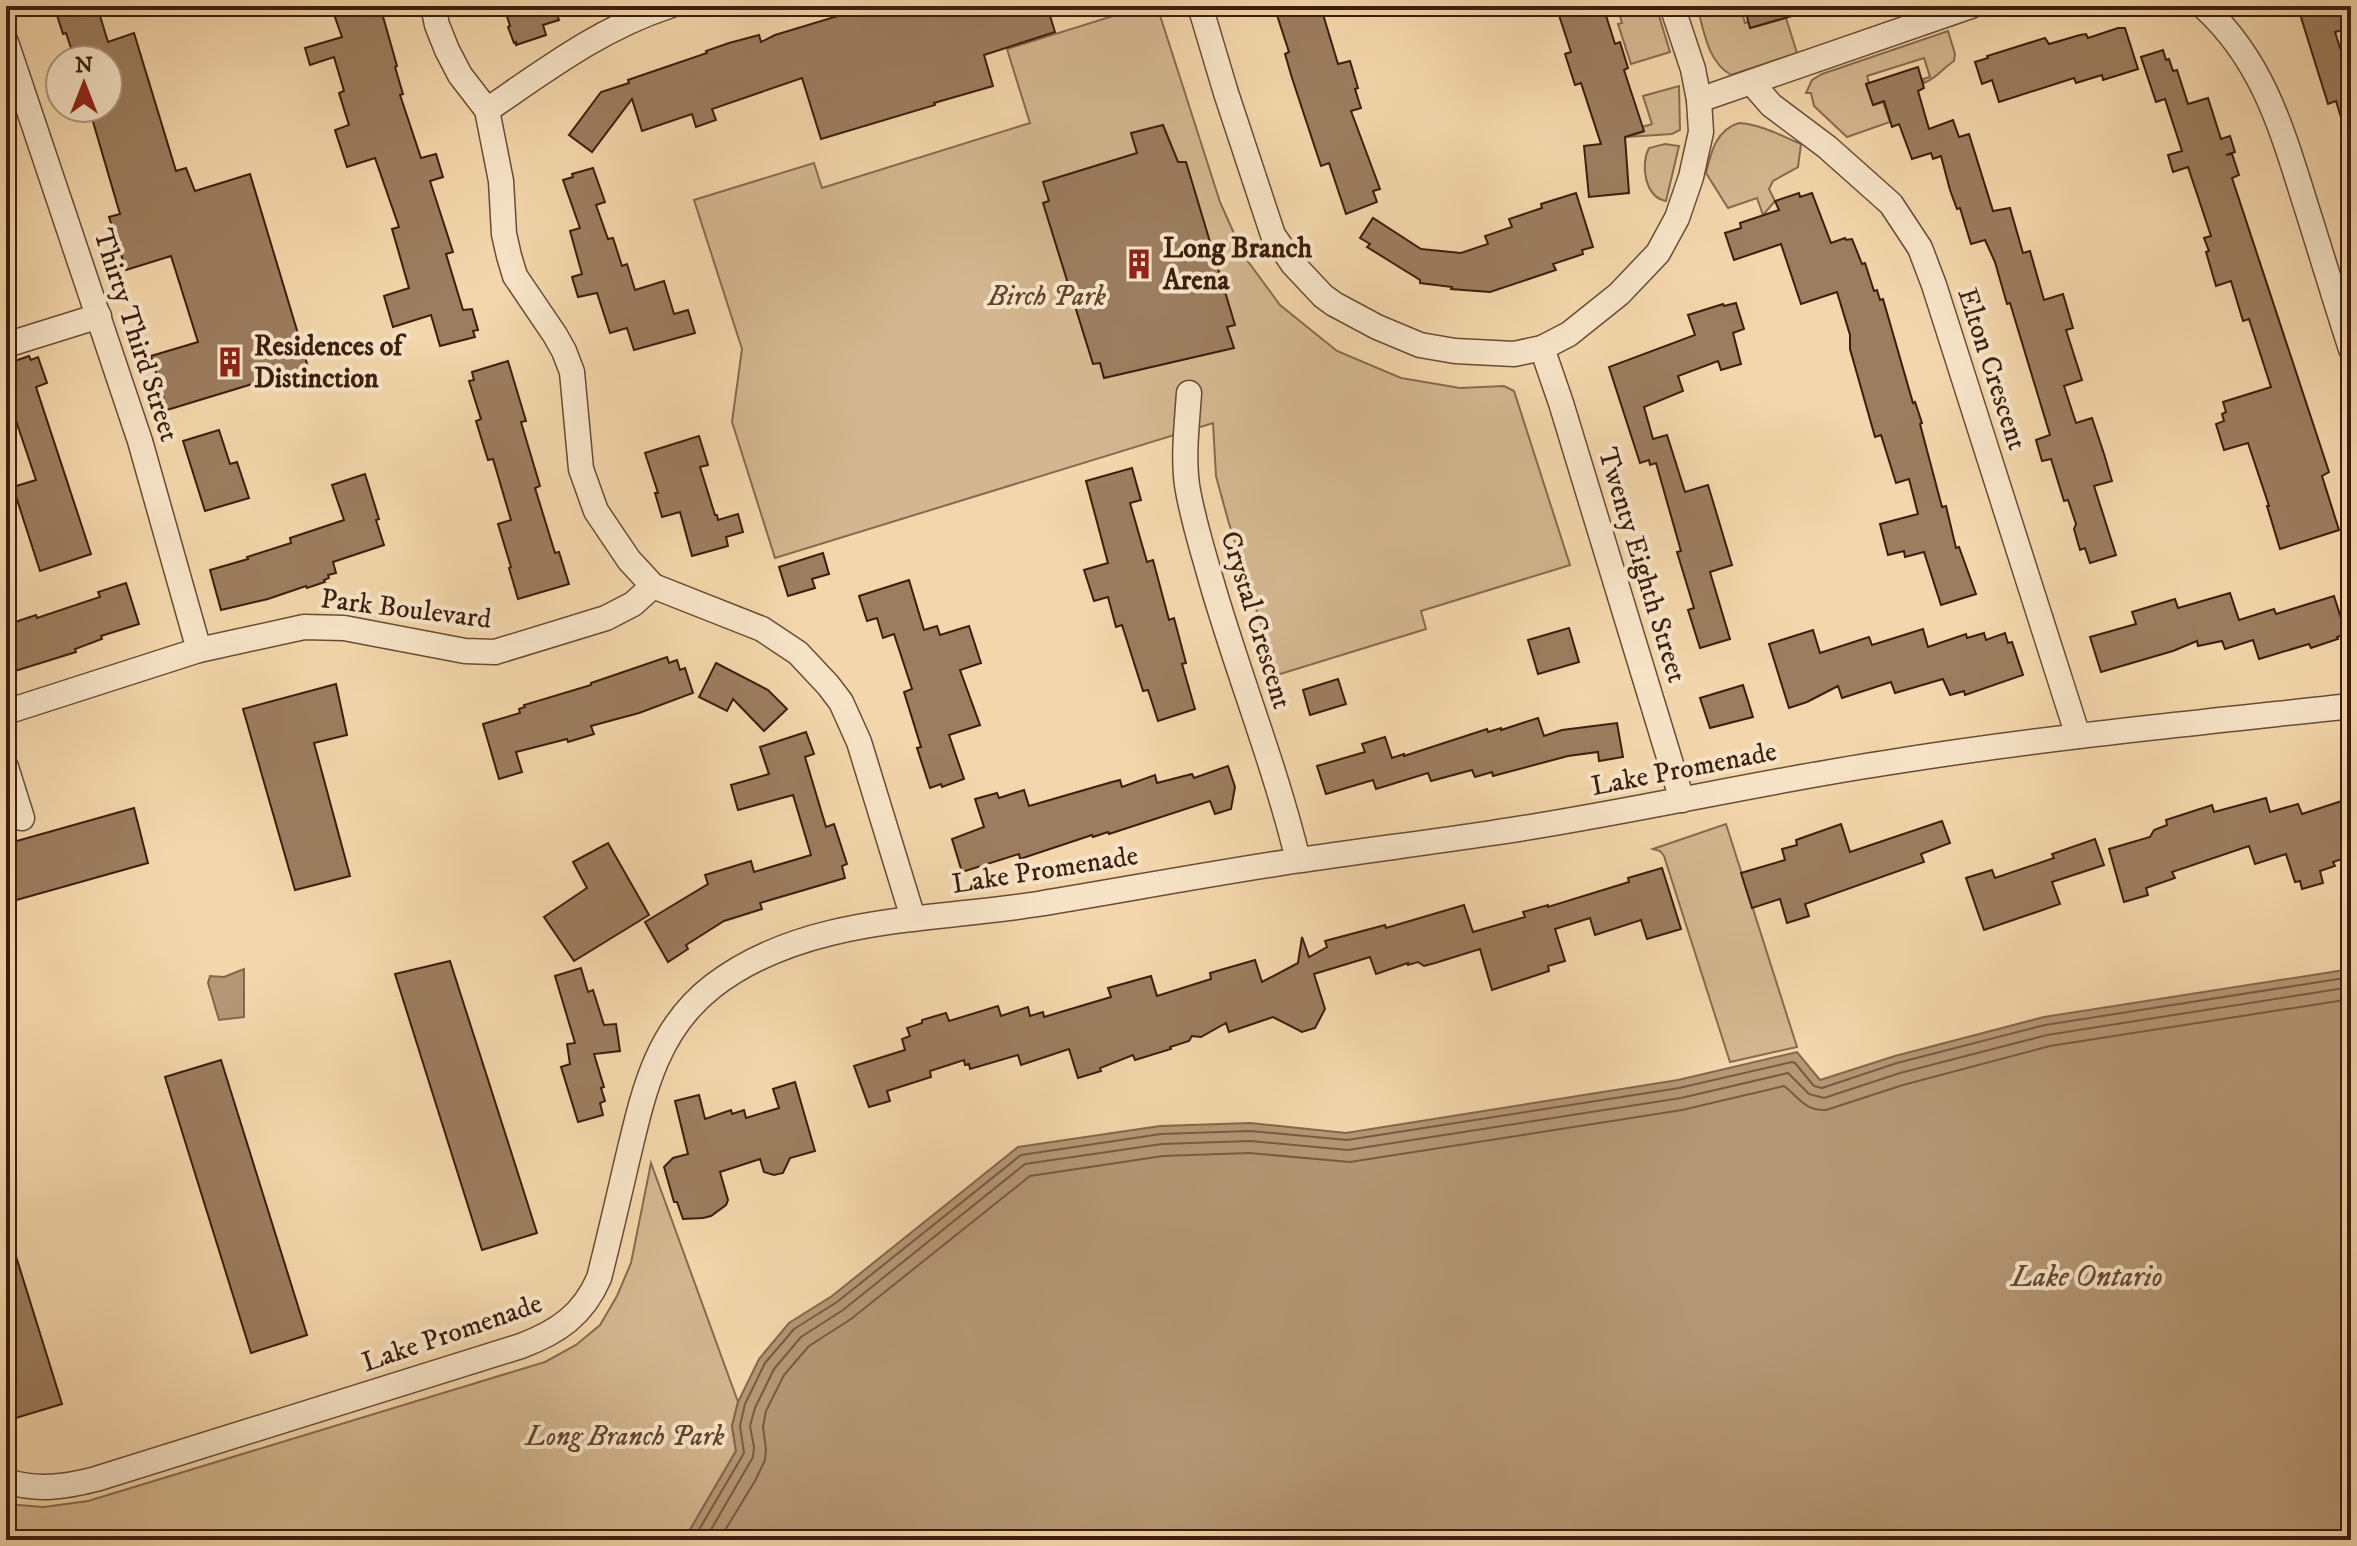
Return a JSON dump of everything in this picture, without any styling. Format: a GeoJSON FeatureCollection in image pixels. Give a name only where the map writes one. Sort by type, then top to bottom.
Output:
{"type":"FeatureCollection","features":[{"type":"Feature","properties":{"kind":"street"},"geometry":{"type":"LineString","coordinates":[[433,6],[437,25],[453,62],[487,110],[501,181],[504,234],[509,256],[515,276],[555,335],[572,372],[581,469],[587,490],[609,532],[653,586],[762,629],[798,653],[828,685],[841,702],[859,742],[913,918]]}},
{"type":"Feature","properties":{"kind":"street"},"geometry":{"type":"LineString","coordinates":[[487,110],[602,34],[636,17],[669,6]]}},
{"type":"Feature","properties":{"kind":"street"},"geometry":{"type":"LineString","coordinates":[[1200,6],[1273,235],[1293,264],[1323,296],[1377,327],[1420,345],[1455,351],[1514,354],[1542,348],[1569,334],[1619,294],[1658,253],[1677,218],[1691,177],[1701,132],[1693,69],[1672,6]]}},
{"type":"Feature","properties":{"kind":"street"},"geometry":{"type":"LineString","coordinates":[[1699,100],[1971,6]]}},
{"type":"Feature","properties":{"kind":"street"},"geometry":{"type":"LineString","coordinates":[[2203,6],[2239,44],[2256,70],[2277,119],[2351,349]]}},
{"type":"Feature","properties":{"kind":"street","name":"Thirty Third Street"},"geometry":{"type":"LineString","coordinates":[[6,42],[140,441],[199,650]]}},
{"type":"Feature","properties":{"kind":"street","name":"Elton Crescent"},"geometry":{"type":"LineString","coordinates":[[1751,82],[1771,105],[1827,147],[1891,204],[1920,248],[2078,736]]}},
{"type":"Feature","properties":{"kind":"street"},"geometry":{"type":"LineString","coordinates":[[6,345],[99,316]]}},
{"type":"Feature","properties":{"kind":"street","name":"Twenty Eighth Street"},"geometry":{"type":"LineString","coordinates":[[1542,348],[1682,800]]}},
{"type":"Feature","properties":{"kind":"street","name":"Crystal Crescent"},"geometry":{"type":"LineString","coordinates":[[1189,393],[1185,462],[1195,524],[1219,609],[1288,819],[1298,860]]}},
{"type":"Feature","properties":{"kind":"street","name":"Park Boulevard"},"geometry":{"type":"LineString","coordinates":[[6,712],[199,650],[272,633],[323,626],[465,651],[495,652],[606,618],[633,604],[653,586]]}},
{"type":"Feature","properties":{"kind":"street","name":"Lake Promenade"},"geometry":{"type":"LineString","coordinates":[[6,1481],[47,1488],[96,1479],[521,1346],[552,1333],[577,1314],[599,1278],[648,1076],[661,1047],[679,1021],[724,978],[775,950],[804,940],[913,918],[1039,903],[1298,860],[1571,821],[1886,762],[2078,736],[2351,706]]}},
{"type":"Feature","properties":{"kind":"street"},"geometry":{"type":"LineString","coordinates":[[6,767],[22,818]]}},
{"type":"Feature","properties":{"kind":"green space","name":"Birch Park"},"geometry":{"type":"Polygon","coordinates":[[[1145,6],[1157,6],[1220,202],[1244,256],[1280,305],[1337,351],[1401,378],[1460,388],[1504,386],[1514,391],[1570,565],[1421,611],[1426,629],[1277,675],[1216,476],[1213,423],[775,558],[732,422],[742,349],[694,200],[814,163],[822,188],[1030,123],[1007,49],[1145,6]]]}},
{"type":"Feature","properties":{"kind":"green space"},"geometry":{"type":"Polygon","coordinates":[[[1617,6],[1656,6],[1670,52],[1631,64],[1618,24],[1622,23],[1617,6]]]}},
{"type":"Feature","properties":{"kind":"green space"},"geometry":{"type":"Polygon","coordinates":[[[1697,6],[1744,6],[1747,15],[1743,16],[1745,23],[1749,22],[1751,28],[1786,18],[1797,53],[1731,75],[1712,53],[1697,6]]]}},
{"type":"Feature","properties":{"kind":"green space"},"geometry":{"type":"Polygon","coordinates":[[[1948,31],[1954,61],[1928,81],[1924,83],[1923,79],[1930,77],[1924,58],[1867,76],[1869,83],[1866,84],[1874,105],[1883,102],[1890,122],[1847,137],[1814,106],[1811,93],[1806,93],[1812,80],[1822,74],[1948,31]]]}},
{"type":"Feature","properties":{"kind":"green space"},"geometry":{"type":"Polygon","coordinates":[[[1679,86],[1680,130],[1672,134],[1626,137],[1643,132],[1642,127],[1652,124],[1643,96],[1679,86]]]}},
{"type":"Feature","properties":{"kind":"green space"},"geometry":{"type":"Polygon","coordinates":[[[1739,123],[1763,128],[1801,144],[1798,167],[1773,181],[1769,189],[1775,201],[1763,215],[1757,198],[1728,208],[1706,173],[1720,136],[1739,123]]]}},
{"type":"Feature","properties":{"kind":"green space"},"geometry":{"type":"Polygon","coordinates":[[[1665,144],[1679,146],[1666,201],[1653,193],[1645,171],[1649,148],[1665,144]]]}},
{"type":"Feature","properties":{"kind":"green space"},"geometry":{"type":"Polygon","coordinates":[[[1726,824],[1797,1047],[1730,1062],[1664,856],[1653,849],[1726,824]]]}},
{"type":"Feature","properties":{"kind":"green space","name":"Long Branch Park"},"geometry":{"type":"Polygon","coordinates":[[[651,1163],[738,1402],[732,1426],[736,1451],[684,1540],[142,1540],[88,1531],[6,1540],[6,1504],[44,1507],[88,1501],[545,1362],[576,1345],[600,1325],[631,1263],[651,1163]]]}},
{"type":"Feature","properties":{"kind":"water"},"geometry":{"type":"Polygon","coordinates":[[[244,969],[244,1017],[219,1020],[208,983],[210,976],[224,977],[244,969]]]}},
{"type":"Feature","properties":{"kind":"water","name":"Lake Ontario"},"geometry":{"type":"Polygon","coordinates":[[[2351,969],[2351,1540],[684,1540],[736,1451],[732,1426],[738,1402],[759,1359],[789,1323],[832,1296],[1018,1147],[1160,1126],[1250,1123],[1346,1133],[1678,1080],[1797,1052],[1820,1080],[1895,1056],[2044,1017],[2351,969]]]}},
{"type":"Feature","properties":{"kind":"building"},"geometry":{"type":"Polygon","coordinates":[[[54,6],[97,6],[108,42],[134,33],[176,171],[186,168],[195,191],[250,174],[308,367],[167,410],[151,356],[198,342],[171,256],[126,270],[109,217],[120,214],[94,124],[124,124],[124,44],[70,44],[66,33],[63,34],[54,6]]]}},
{"type":"Feature","properties":{"kind":"building"},"geometry":{"type":"Polygon","coordinates":[[[331,6],[380,6],[397,66],[403,94],[400,95],[421,158],[436,154],[443,177],[430,181],[453,252],[446,254],[463,310],[472,309],[478,330],[473,331],[475,337],[440,346],[431,315],[393,327],[384,296],[409,288],[392,229],[399,227],[375,158],[347,167],[335,130],[349,125],[339,93],[344,91],[334,57],[310,65],[305,48],[342,37],[331,6]]]}},
{"type":"Feature","properties":{"kind":"building"},"geometry":{"type":"Polygon","coordinates":[[[517,6],[554,6],[559,20],[543,25],[546,35],[516,45],[505,10],[517,6]]]}},
{"type":"Feature","properties":{"kind":"building"},"geometry":{"type":"Polygon","coordinates":[[[863,6],[1047,6],[1055,32],[984,55],[993,86],[821,139],[802,78],[712,109],[716,120],[696,127],[692,114],[642,131],[632,99],[592,152],[569,135],[601,92],[629,83],[628,80],[729,43],[759,35],[761,42],[863,6]]]}},
{"type":"Feature","properties":{"kind":"building"},"geometry":{"type":"Polygon","coordinates":[[[1274,6],[1306,6],[1309,15],[1322,11],[1338,64],[1350,61],[1361,108],[1351,111],[1380,189],[1373,191],[1377,202],[1346,214],[1329,163],[1321,166],[1292,78],[1285,54],[1289,52],[1274,6]]]}},
{"type":"Feature","properties":{"kind":"building"},"geometry":{"type":"Polygon","coordinates":[[[1556,6],[1603,6],[1615,44],[1620,42],[1628,68],[1624,70],[1644,131],[1625,137],[1629,193],[1589,197],[1584,146],[1601,144],[1581,83],[1575,85],[1565,54],[1571,52],[1556,6]]]}},
{"type":"Feature","properties":{"kind":"building"},"geometry":{"type":"Polygon","coordinates":[[[1744,6],[1809,6],[1809,11],[1750,28],[1744,6]]]}},
{"type":"Feature","properties":{"kind":"building"},"geometry":{"type":"Polygon","coordinates":[[[2314,6],[2351,6],[2351,28],[2335,32],[2347,70],[2351,69],[2351,137],[2347,137],[2336,101],[2328,104],[2299,11],[2314,6]]]}},
{"type":"Feature","properties":{"kind":"building"},"geometry":{"type":"Polygon","coordinates":[[[2125,28],[2138,69],[2103,80],[2102,75],[2076,83],[2074,78],[1999,102],[1992,80],[1982,84],[1975,62],[1987,56],[2045,38],[2049,44],[2086,34],[2088,38],[2125,28]]]}},
{"type":"Feature","properties":{"kind":"building"},"geometry":{"type":"Polygon","coordinates":[[[2163,50],[2173,71],[2177,70],[2188,104],[2208,98],[2221,139],[2230,136],[2235,152],[2226,155],[2232,154],[2239,175],[2232,178],[2329,472],[2322,476],[2339,530],[2280,549],[2248,443],[2224,450],[2216,424],[2224,421],[2222,414],[2226,412],[2223,402],[2271,387],[2249,319],[2243,321],[2231,281],[2216,286],[2204,238],[2211,236],[2188,167],[2173,172],[2168,155],[2182,151],[2165,99],[2156,102],[2141,57],[2163,50]]]}},
{"type":"Feature","properties":{"kind":"building"},"geometry":{"type":"Polygon","coordinates":[[[1918,67],[1924,88],[1918,91],[1929,129],[1953,120],[1959,137],[1969,134],[1993,211],[2010,208],[2023,253],[2030,251],[2044,300],[2063,294],[2073,328],[2066,330],[2082,380],[2064,386],[2076,423],[2092,418],[2104,454],[2112,481],[2094,486],[2116,555],[2090,563],[2085,548],[2080,550],[2068,500],[2064,501],[2051,459],[2042,461],[2036,440],[2050,435],[2010,303],[2007,304],[1985,240],[1971,244],[1960,208],[1957,209],[1950,190],[1941,156],[1933,159],[1931,153],[1912,159],[1899,124],[1892,127],[1884,101],[1873,105],[1866,84],[1918,67]]]}},
{"type":"Feature","properties":{"kind":"building","name":"Long Branch Arena"},"geometry":{"type":"Polygon","coordinates":[[[1163,125],[1178,162],[1186,162],[1235,325],[1227,327],[1234,348],[1104,378],[1100,363],[1093,364],[1043,203],[1049,201],[1043,182],[1137,153],[1131,133],[1163,125]]]}},
{"type":"Feature","properties":{"kind":"building"},"geometry":{"type":"Polygon","coordinates":[[[593,168],[605,202],[596,205],[608,239],[613,238],[622,266],[627,264],[635,290],[664,281],[674,314],[688,310],[695,333],[634,350],[627,328],[610,333],[597,293],[578,297],[572,277],[582,274],[570,231],[580,228],[563,180],[593,168]]]}},
{"type":"Feature","properties":{"kind":"building"},"geometry":{"type":"Polygon","coordinates":[[[1576,193],[1593,247],[1582,250],[1583,254],[1553,264],[1556,270],[1490,292],[1420,283],[1420,280],[1367,247],[1370,244],[1360,238],[1373,218],[1421,249],[1461,253],[1488,244],[1485,236],[1512,227],[1509,219],[1542,208],[1541,204],[1576,193]]]}},
{"type":"Feature","properties":{"kind":"building"},"geometry":{"type":"Polygon","coordinates":[[[1799,193],[1800,197],[1812,193],[1831,243],[1852,239],[1862,264],[1865,263],[1874,291],[1877,290],[1880,300],[1883,299],[1913,403],[1922,423],[1942,507],[1946,506],[1956,548],[1959,547],[1976,594],[1941,605],[1924,552],[1905,557],[1904,551],[1888,555],[1880,524],[1918,514],[1909,479],[1896,483],[1881,435],[1875,437],[1837,292],[1801,304],[1781,244],[1734,260],[1725,233],[1741,228],[1740,223],[1779,210],[1775,201],[1799,193]]]}},
{"type":"Feature","properties":{"kind":"building"},"geometry":{"type":"Polygon","coordinates":[[[1736,303],[1744,329],[1733,333],[1741,364],[1721,370],[1718,361],[1678,376],[1683,391],[1644,407],[1653,439],[1667,435],[1685,492],[1708,485],[1732,565],[1710,572],[1730,639],[1700,648],[1688,610],[1694,608],[1677,552],[1681,551],[1656,463],[1650,465],[1649,460],[1640,463],[1609,367],[1695,335],[1688,315],[1736,303]]]}},
{"type":"Feature","properties":{"kind":"building"},"geometry":{"type":"Polygon","coordinates":[[[29,356],[31,360],[38,357],[47,383],[36,387],[91,554],[40,571],[13,487],[36,480],[6,391],[6,364],[29,356]]]}},
{"type":"Feature","properties":{"kind":"building"},"geometry":{"type":"Polygon","coordinates":[[[508,361],[526,421],[521,422],[540,486],[535,488],[555,553],[559,552],[569,584],[518,599],[498,524],[511,520],[493,459],[488,460],[476,421],[481,419],[469,381],[474,380],[472,372],[508,361]]]}},
{"type":"Feature","properties":{"kind":"building"},"geometry":{"type":"Polygon","coordinates":[[[219,430],[230,464],[237,462],[249,498],[205,511],[183,441],[219,430]]]}},
{"type":"Feature","properties":{"kind":"building"},"geometry":{"type":"Polygon","coordinates":[[[699,436],[708,465],[700,467],[715,515],[718,520],[738,514],[743,532],[726,537],[728,546],[692,556],[680,512],[662,517],[645,453],[699,436]]]}},
{"type":"Feature","properties":{"kind":"building"},"geometry":{"type":"Polygon","coordinates":[[[1132,468],[1141,500],[1130,503],[1147,562],[1153,560],[1169,620],[1174,618],[1186,663],[1182,664],[1195,709],[1158,721],[1148,690],[1143,691],[1122,625],[1116,627],[1108,597],[1094,601],[1084,570],[1108,563],[1086,481],[1132,468]]]}},
{"type":"Feature","properties":{"kind":"building"},"geometry":{"type":"Polygon","coordinates":[[[365,474],[384,545],[333,562],[336,573],[328,575],[325,582],[221,610],[210,570],[291,543],[290,538],[344,520],[332,485],[365,474]]]}},
{"type":"Feature","properties":{"kind":"building"},"geometry":{"type":"Polygon","coordinates":[[[823,553],[829,574],[812,579],[815,588],[788,596],[779,567],[823,553]]]}},
{"type":"Feature","properties":{"kind":"building"},"geometry":{"type":"Polygon","coordinates":[[[909,580],[924,630],[937,626],[940,635],[969,626],[981,663],[960,670],[980,725],[949,735],[964,779],[942,787],[941,784],[930,788],[917,748],[921,747],[904,692],[912,689],[894,634],[883,638],[877,618],[867,621],[859,596],[909,580]]]}},
{"type":"Feature","properties":{"kind":"building"},"geometry":{"type":"Polygon","coordinates":[[[126,583],[139,624],[101,636],[102,639],[75,649],[76,652],[15,671],[6,642],[6,625],[100,597],[98,592],[126,583]]]}},
{"type":"Feature","properties":{"kind":"building"},"geometry":{"type":"Polygon","coordinates":[[[2230,593],[2239,620],[2274,609],[2276,614],[2334,596],[2346,634],[2311,648],[2309,644],[2259,659],[2253,640],[2225,649],[2222,641],[2198,646],[2197,641],[2101,672],[2090,637],[2136,624],[2132,612],[2175,599],[2178,608],[2230,593]]]}},
{"type":"Feature","properties":{"kind":"building"},"geometry":{"type":"Polygon","coordinates":[[[1569,628],[1579,662],[1538,674],[1528,640],[1569,628]]]}},
{"type":"Feature","properties":{"kind":"building"},"geometry":{"type":"Polygon","coordinates":[[[1923,629],[1928,647],[1966,634],[1967,638],[1984,633],[1986,640],[2005,633],[2008,643],[2012,642],[2023,675],[1965,695],[1964,691],[1950,695],[1943,679],[1895,693],[1891,682],[1842,698],[1838,686],[1789,708],[1769,644],[1813,630],[1820,653],[1869,637],[1872,645],[1923,629]]]}},
{"type":"Feature","properties":{"kind":"building"},"geometry":{"type":"Polygon","coordinates":[[[667,657],[669,663],[677,660],[680,670],[685,668],[693,693],[639,713],[591,726],[594,734],[516,752],[522,772],[499,779],[483,724],[520,713],[519,709],[524,705],[667,657]]]}},
{"type":"Feature","properties":{"kind":"building"},"geometry":{"type":"Polygon","coordinates":[[[716,663],[768,690],[787,709],[764,731],[733,699],[727,711],[699,697],[716,663]]]}},
{"type":"Feature","properties":{"kind":"building"},"geometry":{"type":"Polygon","coordinates":[[[1338,679],[1346,704],[1310,715],[1303,690],[1338,679]]]}},
{"type":"Feature","properties":{"kind":"building"},"geometry":{"type":"Polygon","coordinates":[[[336,684],[347,735],[314,743],[350,876],[295,890],[243,709],[336,684]]]}},
{"type":"Feature","properties":{"kind":"building"},"geometry":{"type":"Polygon","coordinates":[[[1743,685],[1753,717],[1710,728],[1700,698],[1743,685]]]}},
{"type":"Feature","properties":{"kind":"building"},"geometry":{"type":"Polygon","coordinates":[[[1538,718],[1544,736],[1562,730],[1617,723],[1623,757],[1599,761],[1598,752],[1568,756],[1493,776],[1492,772],[1475,777],[1472,770],[1431,781],[1428,773],[1376,789],[1373,780],[1326,794],[1317,766],[1365,752],[1362,744],[1385,737],[1392,758],[1487,729],[1488,732],[1501,730],[1538,718]]]}},
{"type":"Feature","properties":{"kind":"building"},"geometry":{"type":"Polygon","coordinates":[[[806,732],[814,754],[805,757],[826,827],[834,824],[847,864],[842,866],[845,878],[760,903],[762,909],[724,921],[686,945],[688,949],[668,962],[645,922],[708,884],[705,875],[751,861],[754,872],[811,855],[793,795],[738,810],[731,785],[769,774],[760,747],[806,732]]]}},
{"type":"Feature","properties":{"kind":"building"},"geometry":{"type":"Polygon","coordinates":[[[1228,766],[1235,787],[1231,809],[1215,814],[1210,801],[1109,834],[1092,835],[1020,859],[1019,854],[962,872],[952,839],[984,827],[975,799],[997,793],[999,798],[1024,790],[1029,806],[1120,780],[1122,787],[1155,775],[1157,783],[1192,774],[1194,778],[1228,766]]]}},
{"type":"Feature","properties":{"kind":"building"},"geometry":{"type":"Polygon","coordinates":[[[2266,798],[2270,812],[2298,804],[2302,814],[2351,798],[2351,856],[2333,862],[2335,866],[2320,871],[2323,883],[2302,889],[2300,881],[2295,882],[2286,854],[2255,864],[2249,846],[2172,872],[2175,878],[2146,888],[2148,895],[2124,902],[2109,849],[2150,837],[2154,830],[2167,825],[2166,820],[2212,805],[2214,812],[2266,798]]]}},
{"type":"Feature","properties":{"kind":"building"},"geometry":{"type":"Polygon","coordinates":[[[134,808],[148,863],[6,903],[6,844],[134,808]]]}},
{"type":"Feature","properties":{"kind":"building"},"geometry":{"type":"Polygon","coordinates":[[[1942,821],[1950,843],[1921,854],[1924,862],[1805,904],[1809,916],[1787,923],[1780,899],[1752,908],[1741,873],[1785,860],[1782,849],[1797,845],[1796,840],[1841,824],[1850,852],[1942,821]]]}},
{"type":"Feature","properties":{"kind":"building"},"geometry":{"type":"Polygon","coordinates":[[[2095,839],[2104,865],[2052,882],[2060,904],[1984,930],[1966,878],[1992,870],[1995,878],[2054,858],[2052,854],[2095,839]]]}},
{"type":"Feature","properties":{"kind":"building"},"geometry":{"type":"Polygon","coordinates":[[[608,843],[649,915],[574,961],[544,917],[587,888],[573,862],[608,843]]]}},
{"type":"Feature","properties":{"kind":"building"},"geometry":{"type":"Polygon","coordinates":[[[1662,868],[1681,929],[1647,939],[1641,920],[1595,935],[1590,918],[1555,929],[1565,961],[1548,966],[1549,971],[1492,990],[1480,949],[1424,966],[1418,962],[1408,963],[1376,974],[1370,957],[1314,974],[1325,1009],[1315,1028],[1302,1032],[1273,1017],[1229,1032],[1226,1023],[1201,1037],[1192,1036],[1189,1041],[1171,1049],[1135,1060],[1133,1055],[1100,1068],[1101,1071],[1078,1078],[1069,1049],[1021,1065],[1018,1055],[970,1069],[964,1060],[930,1071],[931,1077],[887,1091],[890,1101],[869,1107],[854,1066],[905,1050],[902,1039],[910,1036],[907,1028],[946,1013],[949,1021],[998,1006],[1001,1016],[1028,1007],[1030,1016],[1043,1012],[1044,1017],[1111,997],[1108,988],[1151,976],[1157,996],[1211,979],[1210,973],[1255,960],[1262,982],[1298,963],[1302,937],[1309,957],[1327,947],[1325,941],[1385,925],[1386,928],[1464,905],[1473,932],[1525,917],[1523,912],[1629,882],[1628,878],[1662,868]]]}},
{"type":"Feature","properties":{"kind":"building"},"geometry":{"type":"Polygon","coordinates":[[[450,961],[537,1233],[482,1250],[395,974],[450,961]]]}},
{"type":"Feature","properties":{"kind":"building"},"geometry":{"type":"Polygon","coordinates":[[[581,968],[588,992],[593,990],[604,1025],[616,1024],[620,1051],[594,1054],[604,1087],[601,1088],[605,1101],[600,1103],[603,1115],[578,1122],[561,1067],[570,1064],[567,1044],[575,1043],[555,976],[581,968]]]}},
{"type":"Feature","properties":{"kind":"building"},"geometry":{"type":"Polygon","coordinates":[[[221,1060],[307,1335],[251,1353],[165,1077],[221,1060]]]}},
{"type":"Feature","properties":{"kind":"building"},"geometry":{"type":"Polygon","coordinates":[[[795,1082],[815,1151],[790,1158],[783,1173],[774,1175],[764,1172],[760,1159],[720,1172],[728,1200],[726,1205],[711,1216],[683,1219],[677,1202],[674,1202],[664,1167],[673,1158],[688,1154],[675,1101],[699,1095],[705,1119],[731,1110],[732,1114],[744,1110],[746,1118],[779,1108],[773,1089],[795,1082]]]}},
{"type":"Feature","properties":{"kind":"building"},"geometry":{"type":"Polygon","coordinates":[[[6,1237],[10,1237],[62,1404],[6,1421],[6,1237]]]}},
{"type":"Feature","properties":{"kind":"place","name":"Long Branch Arena"},"geometry":{"type":"Point","coordinates":[1139,264]}},
{"type":"Feature","properties":{"kind":"place","name":"Residences of Distinction"},"geometry":{"type":"Point","coordinates":[230,362]}}]}
